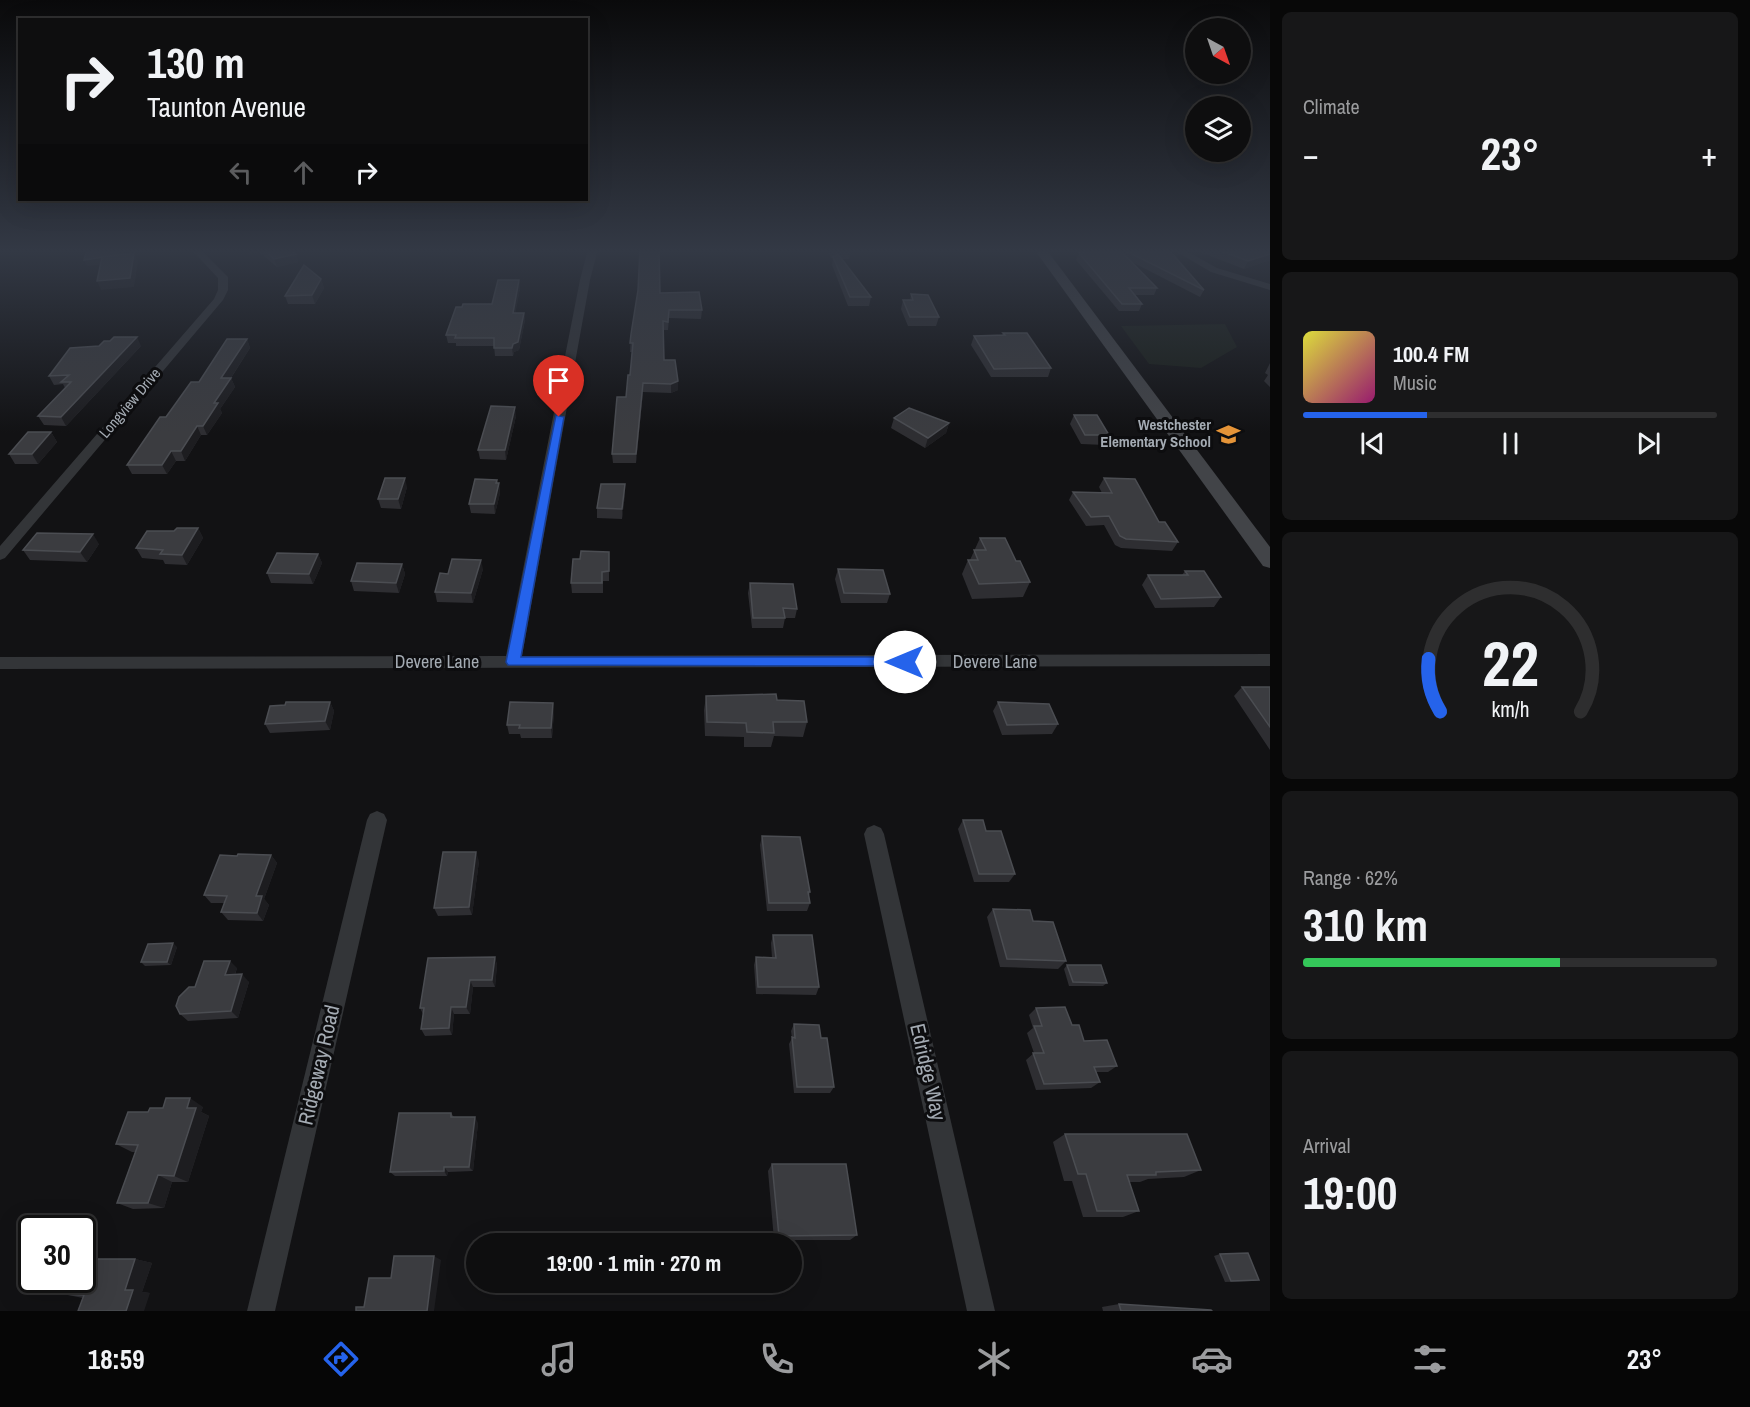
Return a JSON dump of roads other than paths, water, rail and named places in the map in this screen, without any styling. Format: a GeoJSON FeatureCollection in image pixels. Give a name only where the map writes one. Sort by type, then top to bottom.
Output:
{"type":"FeatureCollection","features":[{"type":"Feature","properties":{"kind":"street","name":"Longview Drive"},"geometry":{"type":"LineString","coordinates":[[0,555],[209,310]]}},
{"type":"Feature","properties":{"kind":"street"},"geometry":{"type":"LineString","coordinates":[[513,662],[579,310]]}},
{"type":"Feature","properties":{"kind":"street"},"geometry":{"type":"LineString","coordinates":[[1085,310],[1270,561]]}},
{"type":"Feature","properties":{"kind":"street","name":"Devere Lane"},"geometry":{"type":"LineString","coordinates":[[0,663],[1270,660]]}},
{"type":"Feature","properties":{"kind":"street","name":"Ridgeway Road"},"geometry":{"type":"LineString","coordinates":[[261,1311],[377,820]]}},
{"type":"Feature","properties":{"kind":"street","name":"Edridge Way"},"geometry":{"type":"LineString","coordinates":[[874,834],[981,1311]]}},
{"type":"Feature","properties":{"kind":"place","name":"Westchester Elementary School"},"geometry":{"type":"Point","coordinates":[1229,434]}}]}
